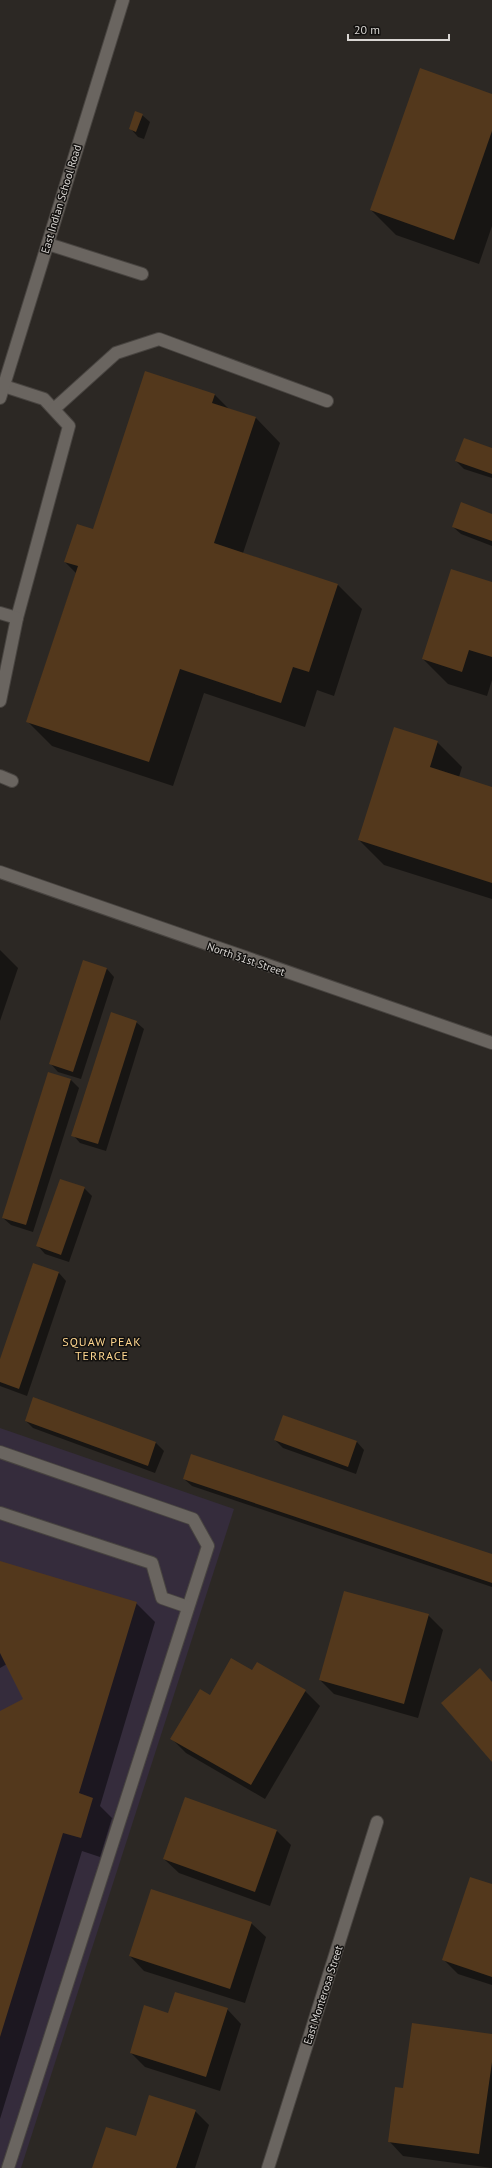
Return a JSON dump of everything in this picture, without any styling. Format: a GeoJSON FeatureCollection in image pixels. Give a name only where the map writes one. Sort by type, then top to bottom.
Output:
{"type":"FeatureCollection","features":[{"type":"Feature","properties":{"kind":"street","name":"East Indian School Road"},"geometry":{"type":"LineString","coordinates":[[0,398],[2,386],[48,244],[123,0]]}},
{"type":"Feature","properties":{"kind":"street"},"geometry":{"type":"LineString","coordinates":[[48,244],[142,274]]}},
{"type":"Feature","properties":{"kind":"street"},"geometry":{"type":"LineString","coordinates":[[54,409],[116,353],[159,339],[327,401]]}},
{"type":"Feature","properties":{"kind":"street"},"geometry":{"type":"LineString","coordinates":[[0,701],[17,618],[69,426],[44,399],[2,386]]}},
{"type":"Feature","properties":{"kind":"street"},"geometry":{"type":"LineString","coordinates":[[0,613],[17,618]]}},
{"type":"Feature","properties":{"kind":"street"},"geometry":{"type":"LineString","coordinates":[[0,776],[12,781]]}},
{"type":"Feature","properties":{"kind":"street","name":"North 31st Street"},"geometry":{"type":"LineString","coordinates":[[0,872],[492,1043]]}},
{"type":"Feature","properties":{"kind":"street"},"geometry":{"type":"LineString","coordinates":[[0,1452],[193,1519],[208,1546],[8,2168]]}},
{"type":"Feature","properties":{"kind":"street"},"geometry":{"type":"LineString","coordinates":[[0,1513],[152,1562],[162,1598],[188,1607]]}},
{"type":"Feature","properties":{"kind":"street","name":"East Monterosa Street"},"geometry":{"type":"LineString","coordinates":[[268,2168],[377,1822]]}},
{"type":"Feature","properties":{"kind":"shaded area"},"geometry":{"type":"Polygon","coordinates":[[[0,1428],[234,1509],[21,2168],[0,2168],[0,1428]]]}},
{"type":"Feature","properties":{"kind":"building"},"geometry":{"type":"Polygon","coordinates":[[[420,68],[492,94],[492,131],[454,240],[370,210],[420,68]]]}},
{"type":"Feature","properties":{"kind":"building"},"geometry":{"type":"Polygon","coordinates":[[[135,111],[143,114],[136,132],[129,129],[135,111]]]}},
{"type":"Feature","properties":{"kind":"building"},"geometry":{"type":"Polygon","coordinates":[[[145,371],[215,394],[212,403],[256,417],[214,543],[338,584],[309,672],[293,667],[281,703],[180,669],[149,762],[26,722],[78,566],[64,562],[77,524],[93,529],[145,371]]]}},
{"type":"Feature","properties":{"kind":"building"},"geometry":{"type":"Polygon","coordinates":[[[464,438],[492,448],[492,474],[455,461],[464,438]]]}},
{"type":"Feature","properties":{"kind":"building"},"geometry":{"type":"Polygon","coordinates":[[[461,502],[492,514],[492,541],[452,527],[461,502]]]}},
{"type":"Feature","properties":{"kind":"building"},"geometry":{"type":"Polygon","coordinates":[[[451,569],[492,582],[492,657],[469,650],[462,672],[422,659],[451,569]]]}},
{"type":"Feature","properties":{"kind":"building"},"geometry":{"type":"Polygon","coordinates":[[[394,727],[438,741],[430,767],[492,787],[492,883],[358,840],[394,727]]]}},
{"type":"Feature","properties":{"kind":"building"},"geometry":{"type":"Polygon","coordinates":[[[83,960],[107,968],[73,1072],[49,1064],[83,960]]]}},
{"type":"Feature","properties":{"kind":"building"},"geometry":{"type":"Polygon","coordinates":[[[111,1012],[137,1021],[98,1144],[71,1136],[111,1012]]]}},
{"type":"Feature","properties":{"kind":"building"},"geometry":{"type":"Polygon","coordinates":[[[48,1072],[71,1079],[26,1225],[2,1218],[48,1072]]]}},
{"type":"Feature","properties":{"kind":"building"},"geometry":{"type":"Polygon","coordinates":[[[60,1179],[85,1187],[61,1255],[36,1246],[60,1179]]]}},
{"type":"Feature","properties":{"kind":"building"},"geometry":{"type":"Polygon","coordinates":[[[33,1263],[59,1272],[19,1389],[0,1382],[0,1359],[33,1263]]]}},
{"type":"Feature","properties":{"kind":"building"},"geometry":{"type":"Polygon","coordinates":[[[33,1397],[156,1442],[148,1466],[25,1421],[33,1397]]]}},
{"type":"Feature","properties":{"kind":"building"},"geometry":{"type":"Polygon","coordinates":[[[283,1415],[357,1441],[348,1467],[274,1440],[283,1415]]]}},
{"type":"Feature","properties":{"kind":"building"},"geometry":{"type":"Polygon","coordinates":[[[191,1454],[492,1554],[492,1583],[183,1479],[191,1454]]]}},
{"type":"Feature","properties":{"kind":"building"},"geometry":{"type":"Polygon","coordinates":[[[0,1561],[137,1602],[79,1793],[93,1798],[81,1838],[63,1833],[0,2037],[0,1711],[23,1699],[0,1653],[0,1561]]]}},
{"type":"Feature","properties":{"kind":"building"},"geometry":{"type":"Polygon","coordinates":[[[344,1591],[429,1614],[404,1704],[319,1680],[344,1591]]]}},
{"type":"Feature","properties":{"kind":"building"},"geometry":{"type":"Polygon","coordinates":[[[231,1658],[252,1670],[257,1662],[306,1690],[251,1785],[170,1739],[200,1689],[210,1695],[231,1658]]]}},
{"type":"Feature","properties":{"kind":"building"},"geometry":{"type":"Polygon","coordinates":[[[480,1668],[492,1682],[492,1762],[441,1703],[480,1668]]]}},
{"type":"Feature","properties":{"kind":"building"},"geometry":{"type":"Polygon","coordinates":[[[185,1797],[277,1830],[255,1892],[163,1859],[185,1797]]]}},
{"type":"Feature","properties":{"kind":"building"},"geometry":{"type":"Polygon","coordinates":[[[470,1877],[492,1884],[492,1977],[442,1960],[470,1877]]]}},
{"type":"Feature","properties":{"kind":"building"},"geometry":{"type":"Polygon","coordinates":[[[151,1889],[252,1922],[230,1989],[129,1956],[151,1889]]]}},
{"type":"Feature","properties":{"kind":"building"},"geometry":{"type":"Polygon","coordinates":[[[175,1992],[228,2008],[206,2077],[130,2053],[144,2005],[168,2013],[175,1992]]]}},
{"type":"Feature","properties":{"kind":"building"},"geometry":{"type":"Polygon","coordinates":[[[412,2023],[492,2034],[492,2062],[479,2154],[388,2142],[395,2087],[403,2088],[412,2023]]]}},
{"type":"Feature","properties":{"kind":"building"},"geometry":{"type":"Polygon","coordinates":[[[149,2095],[196,2110],[176,2168],[92,2168],[106,2127],[136,2136],[149,2095]]]}},
{"type":"Feature","properties":{"kind":"district","name":"SQUAW PEAK TERRACE"},"geometry":{"type":"Point","coordinates":[102,1348]}}]}
